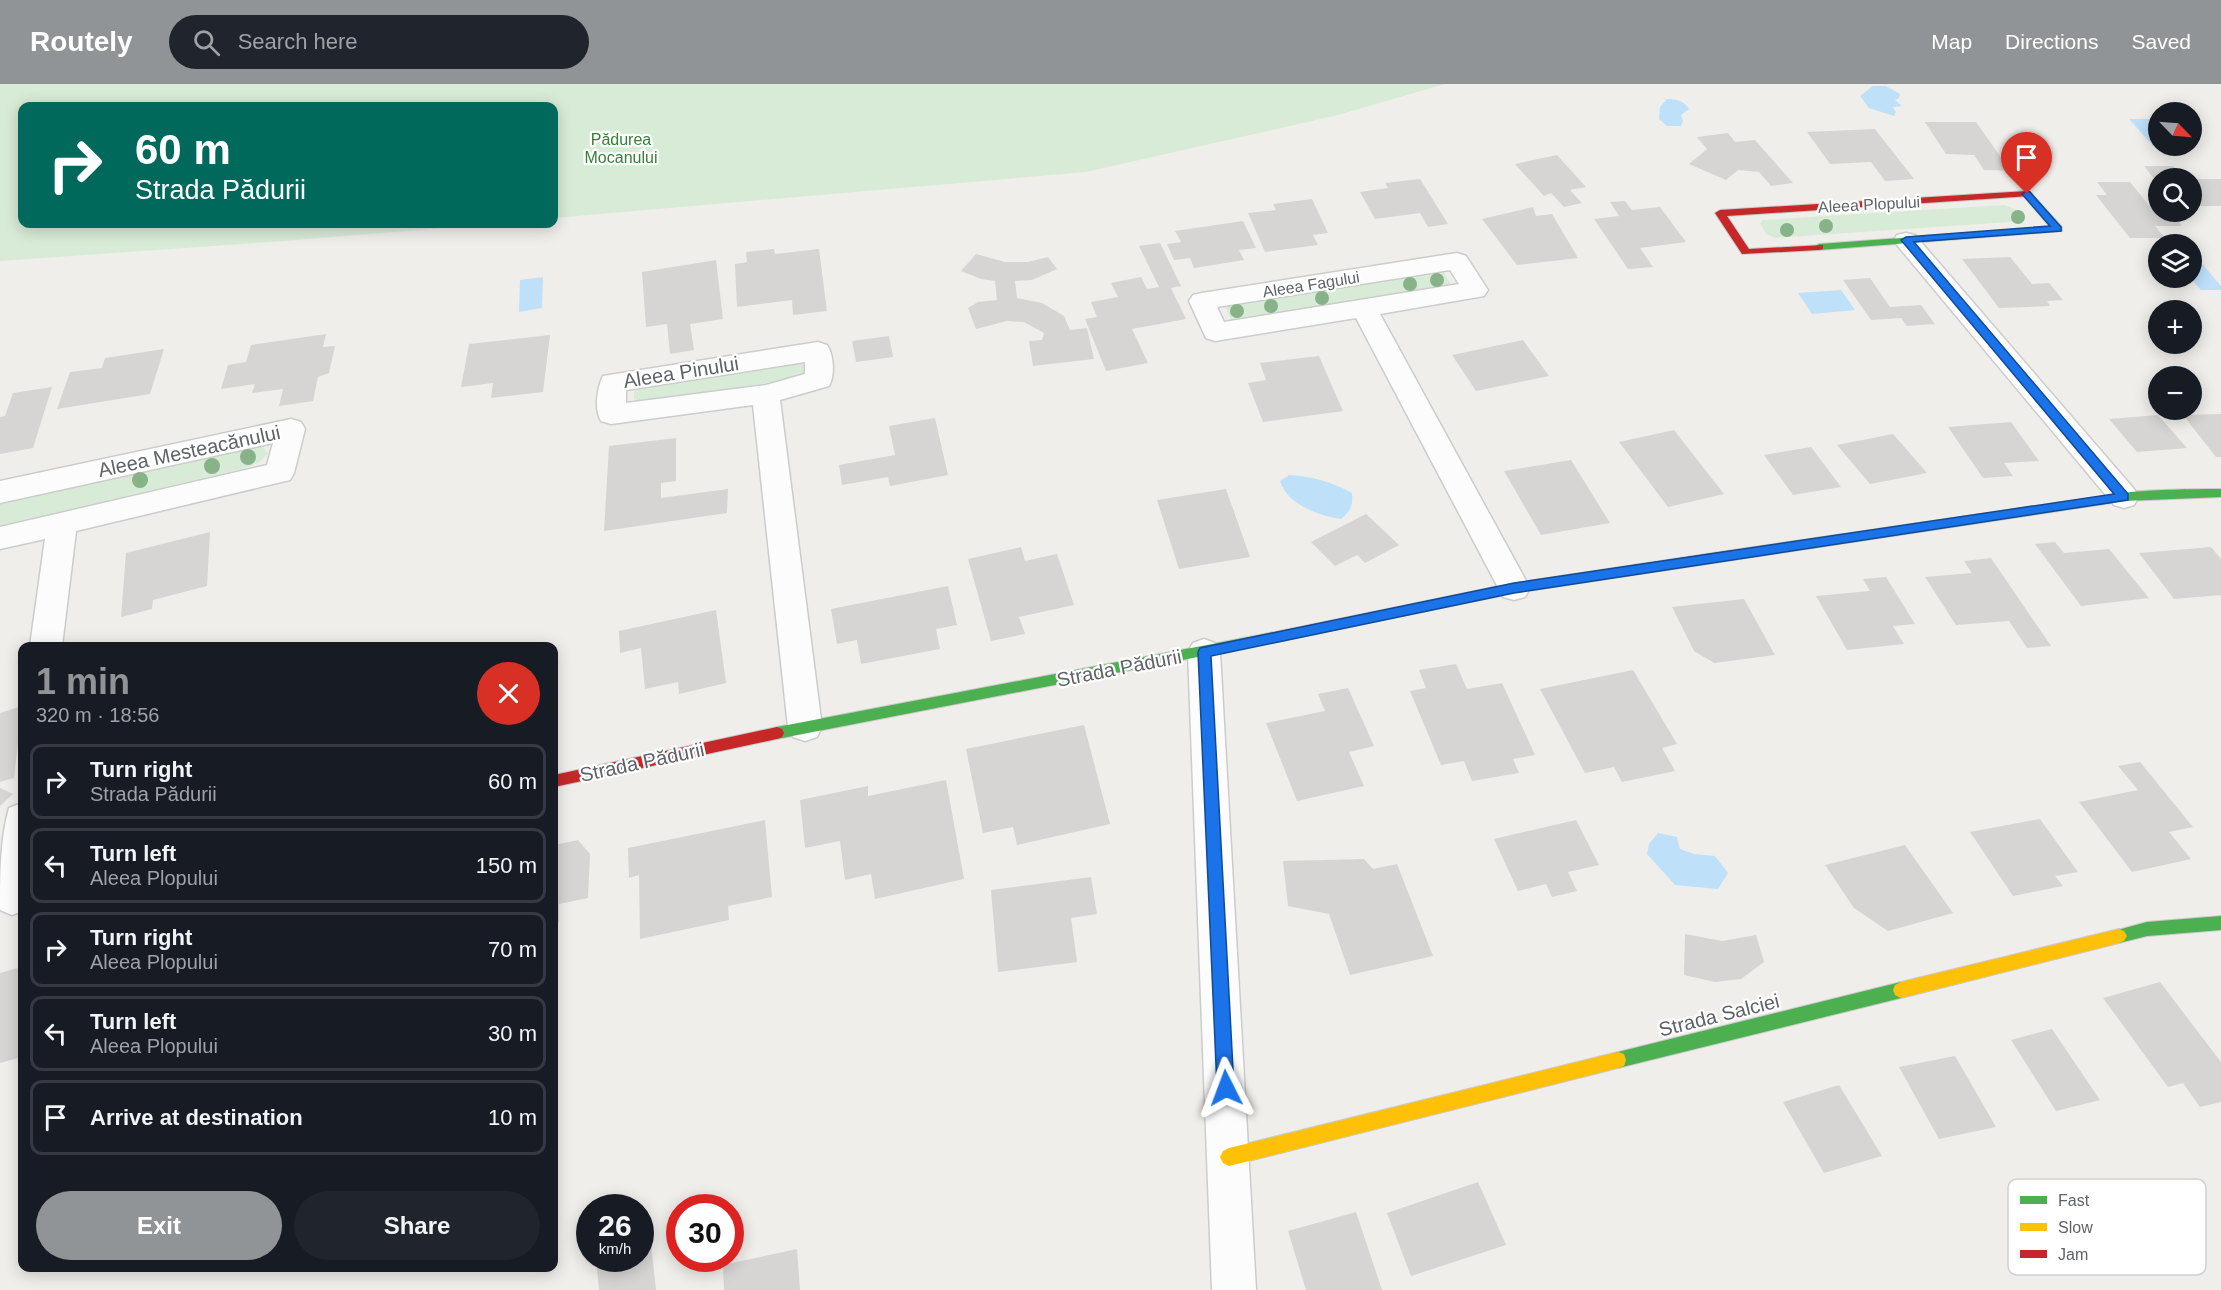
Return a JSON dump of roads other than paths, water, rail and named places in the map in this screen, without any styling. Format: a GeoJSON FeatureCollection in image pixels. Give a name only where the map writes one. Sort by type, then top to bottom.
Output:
{"type":"FeatureCollection","features":[{"type":"Feature","properties":{"kind":"street","name":"Aleea Plopului"},"geometry":{"type":"LineString","coordinates":[[2027,194],[2058,229],[1906,240],[1746,252],[1720,213],[2027,194]]}},
{"type":"Feature","properties":{"kind":"street","name":"Aleea Plopului"},"geometry":{"type":"LineString","coordinates":[[1906,240],[2124,497]]}},
{"type":"Feature","properties":{"kind":"street","name":"Aleea Fagului"},"geometry":{"type":"LineString","coordinates":[[1457,261],[1475,290],[1364,308],[1215,332],[1202,301],[1457,261]]}},
{"type":"Feature","properties":{"kind":"street","name":"Aleea Fagului"},"geometry":{"type":"LineString","coordinates":[[1364,308],[1514,588]]}},
{"type":"Feature","properties":{"kind":"street","name":"Aleea Pinului"},"geometry":{"type":"LineString","coordinates":[[818,351],[819,380],[766,393],[611,414],[613,383],[818,351]]}},
{"type":"Feature","properties":{"kind":"street"},"geometry":{"type":"LineString","coordinates":[[766,393],[805,727]]}},
{"type":"Feature","properties":{"kind":"street","name":"Aleea Mesteacănului"},"geometry":{"type":"LineString","coordinates":[[0,492],[291,429],[280,474],[0,538]]}},
{"type":"Feature","properties":{"kind":"street","name":"Strada Pădurii"},"geometry":{"type":"LineString","coordinates":[[558,780],[805,727],[1204,652],[1514,588],[2124,497],[2221,493]]}},
{"type":"Feature","properties":{"kind":"street"},"geometry":{"type":"LineString","coordinates":[[47,642],[62,524]]}},
{"type":"Feature","properties":{"kind":"street"},"geometry":{"type":"LineString","coordinates":[[1204,652],[1234,1290]]}},
{"type":"Feature","properties":{"kind":"street"},"geometry":{"type":"LineString","coordinates":[[11,899],[18,848]]}},
{"type":"Feature","properties":{"kind":"street","name":"Strada Salciei"},"geometry":{"type":"LineString","coordinates":[[1229,1157],[2147,929],[2221,923]]}},
{"type":"Feature","properties":{"kind":"water"},"geometry":{"type":"Polygon","coordinates":[[[1873,86],[1886,86],[1900,94],[1895,100],[1902,106],[1893,107],[1896,112],[1894,116],[1869,108],[1860,96],[1873,86]]]}},
{"type":"Feature","properties":{"kind":"water"},"geometry":{"type":"Polygon","coordinates":[[[1667,99],[1679,101],[1689,109],[1681,115],[1683,121],[1681,126],[1667,126],[1659,119],[1660,107],[1667,99]]]}},
{"type":"Feature","properties":{"kind":"water"},"geometry":{"type":"Polygon","coordinates":[[[2129,119],[2148,119],[2148,140],[2129,119]]]}},
{"type":"Feature","properties":{"kind":"water"},"geometry":{"type":"Polygon","coordinates":[[[2202,264],[2221,286],[2221,290],[2201,290],[2199,288],[2202,288],[2202,264]]]}},
{"type":"Feature","properties":{"kind":"water"},"geometry":{"type":"Polygon","coordinates":[[[543,277],[542,308],[519,312],[520,280],[543,277]]]}},
{"type":"Feature","properties":{"kind":"water"},"geometry":{"type":"Polygon","coordinates":[[[1841,290],[1855,310],[1812,314],[1798,293],[1841,290]]]}},
{"type":"Feature","properties":{"kind":"water"},"geometry":{"type":"Polygon","coordinates":[[[1289,475],[1321,480],[1352,493],[1352,504],[1349,510],[1341,519],[1304,508],[1296,503],[1280,481],[1289,475]]]}},
{"type":"Feature","properties":{"kind":"water"},"geometry":{"type":"Polygon","coordinates":[[[1658,833],[1677,837],[1680,849],[1694,854],[1715,856],[1728,873],[1718,889],[1675,885],[1647,854],[1649,844],[1658,833]]]}},
{"type":"Feature","properties":{"kind":"park label","name":"Pădurea Mocanului"},"geometry":{"type":"Point","coordinates":[621,148]}}]}
